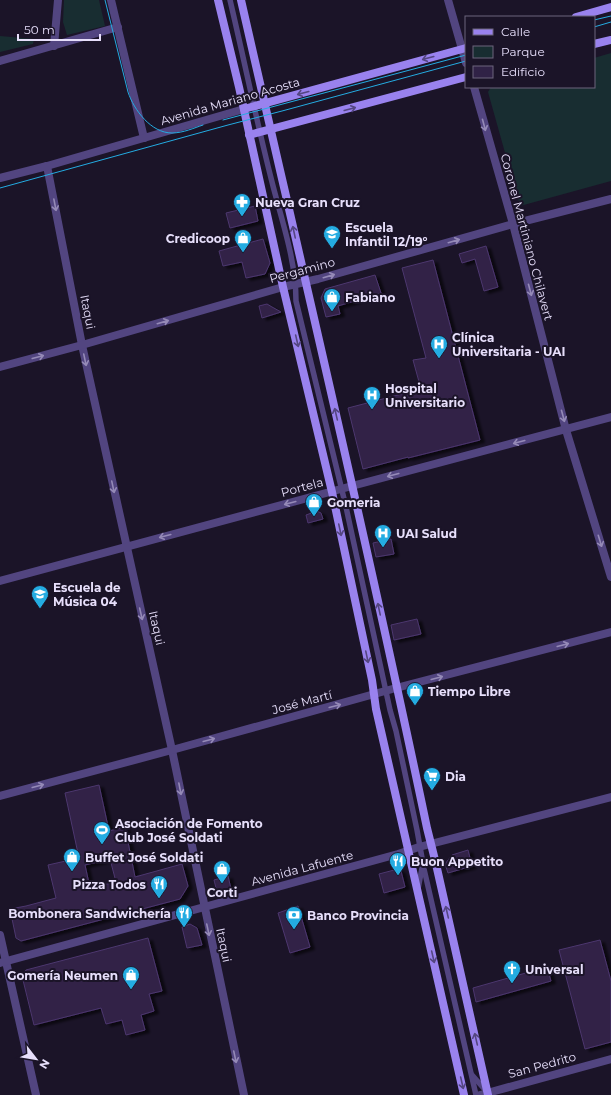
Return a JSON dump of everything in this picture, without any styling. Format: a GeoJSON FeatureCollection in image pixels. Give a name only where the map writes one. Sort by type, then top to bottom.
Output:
{"type":"FeatureCollection","features":[{"type":"Feature","properties":{"kind":"main road"},"geometry":{"type":"LineString","coordinates":[[218,0],[244,109],[283,287],[332,492],[376,709],[464,1095]]}},
{"type":"Feature","properties":{"kind":"main road"},"geometry":{"type":"LineString","coordinates":[[241,0],[345,452],[485,1094]]}},
{"type":"Feature","properties":{"kind":"main road"},"geometry":{"type":"LineString","coordinates":[[580,16],[611,7]]}},
{"type":"Feature","properties":{"kind":"main road"},"geometry":{"type":"LineString","coordinates":[[595,44],[611,40]]}},
{"type":"Feature","properties":{"kind":"main road","name":"Avenida Mariano Acosta"},"geometry":{"type":"LineString","coordinates":[[244,109],[464,48]]}},
{"type":"Feature","properties":{"kind":"main road"},"geometry":{"type":"LineString","coordinates":[[249,135],[465,77]]}},
{"type":"Feature","properties":{"kind":"street"},"geometry":{"type":"LineString","coordinates":[[54,46],[58,0]]}},
{"type":"Feature","properties":{"kind":"street"},"geometry":{"type":"LineString","coordinates":[[111,0],[144,138]]}},
{"type":"Feature","properties":{"kind":"street"},"geometry":{"type":"LineString","coordinates":[[448,0],[464,48]]}},
{"type":"Feature","properties":{"kind":"street"},"geometry":{"type":"LineString","coordinates":[[0,61],[118,27]]}},
{"type":"Feature","properties":{"kind":"street","name":"Coronel Martiniano Chilavert"},"geometry":{"type":"LineString","coordinates":[[474,88],[513,224],[566,430],[611,577]]}},
{"type":"Feature","properties":{"kind":"street","name":"Avenida Mariano Acosta"},"geometry":{"type":"LineString","coordinates":[[0,178],[47,166],[244,109]]}},
{"type":"Feature","properties":{"kind":"street","name":"Itaqui"},"geometry":{"type":"LineString","coordinates":[[47,166],[82,345],[172,750],[244,1095]]}},
{"type":"Feature","properties":{"kind":"street","name":"Pergamino"},"geometry":{"type":"LineString","coordinates":[[0,367],[283,287],[513,224],[611,199]]}},
{"type":"Feature","properties":{"kind":"street","name":"Portela"},"geometry":{"type":"LineString","coordinates":[[0,581],[611,417]]}},
{"type":"Feature","properties":{"kind":"street","name":"José Martí"},"geometry":{"type":"LineString","coordinates":[[0,796],[396,688],[611,632]]}},
{"type":"Feature","properties":{"kind":"street","name":"Avenida Lafuente"},"geometry":{"type":"LineString","coordinates":[[3,962],[419,847],[611,797]]}},
{"type":"Feature","properties":{"kind":"street"},"geometry":{"type":"LineString","coordinates":[[0,935],[3,962],[36,1095]]}},
{"type":"Feature","properties":{"kind":"street","name":"San Pedrito"},"geometry":{"type":"LineString","coordinates":[[485,1094],[611,1059]]}},
{"type":"Feature","properties":{"kind":"lane"},"geometry":{"type":"LineString","coordinates":[[230,0],[260,132],[287,238],[296,284],[296,301],[341,489],[417,830],[423,865],[476,1095]]}},
{"type":"Feature","properties":{"kind":"lane"},"geometry":{"type":"LineString","coordinates":[[418,891],[423,865]]}},
{"type":"Feature","properties":{"kind":"lane"},"geometry":{"type":"LineString","coordinates":[[471,1075],[485,1094]]}},
{"type":"Feature","properties":{"kind":"green space"},"geometry":{"type":"Polygon","coordinates":[[[64,0],[99,0],[105,26],[67,35],[63,22],[64,0]]]}},
{"type":"Feature","properties":{"kind":"green space"},"geometry":{"type":"Polygon","coordinates":[[[0,36],[34,39],[33,44],[0,52],[0,36]]]}},
{"type":"Feature","properties":{"kind":"green space"},"geometry":{"type":"Polygon","coordinates":[[[611,53],[611,181],[520,206],[488,92],[490,88],[595,88],[595,58],[611,53]]]}},
{"type":"Feature","properties":{"kind":"building","name":"Nueva Gran Cruz"},"geometry":{"type":"Polygon","coordinates":[[[255,206],[258,221],[230,228],[226,213],[255,206]]]}},
{"type":"Feature","properties":{"kind":"building","name":"Credicoop"},"geometry":{"type":"Polygon","coordinates":[[[263,239],[270,263],[265,274],[246,278],[242,262],[223,266],[219,251],[263,239]]]}},
{"type":"Feature","properties":{"kind":"building"},"geometry":{"type":"Polygon","coordinates":[[[486,246],[498,287],[484,291],[475,259],[462,263],[459,254],[486,246]]]}},
{"type":"Feature","properties":{"kind":"building","name":"Clínica Universitaria - UAI"},"geometry":{"type":"Polygon","coordinates":[[[433,260],[480,440],[363,469],[348,408],[421,389],[413,360],[426,358],[402,268],[433,260]]]}},
{"type":"Feature","properties":{"kind":"building"},"geometry":{"type":"Polygon","coordinates":[[[375,275],[381,293],[338,306],[340,314],[326,317],[321,298],[325,289],[375,275]]]}},
{"type":"Feature","properties":{"kind":"building"},"geometry":{"type":"Polygon","coordinates":[[[267,304],[281,312],[262,318],[259,306],[267,304]]]}},
{"type":"Feature","properties":{"kind":"building","name":"Gomeria"},"geometry":{"type":"Polygon","coordinates":[[[317,511],[321,513],[323,519],[308,523],[306,515],[317,511]]]}},
{"type":"Feature","properties":{"kind":"building","name":"UAI Salud"},"geometry":{"type":"Polygon","coordinates":[[[391,539],[394,554],[376,557],[373,543],[391,539]]]}},
{"type":"Feature","properties":{"kind":"building"},"geometry":{"type":"Polygon","coordinates":[[[417,619],[421,634],[394,640],[391,625],[417,619]]]}},
{"type":"Feature","properties":{"kind":"building","name":"Asociación de Fomento Club José Soldati"},"geometry":{"type":"Polygon","coordinates":[[[99,785],[109,831],[125,827],[135,877],[182,864],[188,886],[180,899],[21,941],[16,938],[10,909],[56,898],[48,865],[79,858],[65,793],[99,785]],[[110,859],[85,865],[90,888],[116,882],[110,859]]]}},
{"type":"Feature","properties":{"kind":"building"},"geometry":{"type":"Polygon","coordinates":[[[468,850],[472,866],[448,873],[445,864],[452,855],[468,850]]]}},
{"type":"Feature","properties":{"kind":"building"},"geometry":{"type":"Polygon","coordinates":[[[398,869],[401,871],[405,887],[384,893],[379,874],[398,869]]]}},
{"type":"Feature","properties":{"kind":"building","name":"Corti"},"geometry":{"type":"Polygon","coordinates":[[[228,876],[231,889],[217,892],[214,880],[228,876]]]}},
{"type":"Feature","properties":{"kind":"building","name":"Banco Provincia"},"geometry":{"type":"Polygon","coordinates":[[[298,906],[310,947],[290,953],[278,913],[298,906]]]}},
{"type":"Feature","properties":{"kind":"building"},"geometry":{"type":"Polygon","coordinates":[[[190,924],[197,928],[202,945],[187,948],[182,927],[190,924]]]}},
{"type":"Feature","properties":{"kind":"building"},"geometry":{"type":"Polygon","coordinates":[[[148,938],[162,991],[149,994],[154,1011],[141,1015],[145,1030],[126,1035],[122,1020],[106,1024],[101,1008],[34,1025],[22,976],[26,970],[148,938]]]}},
{"type":"Feature","properties":{"kind":"building"},"geometry":{"type":"Polygon","coordinates":[[[600,940],[611,981],[611,1042],[585,1049],[559,950],[600,940]]]}},
{"type":"Feature","properties":{"kind":"building","name":"Universal"},"geometry":{"type":"Polygon","coordinates":[[[547,967],[551,981],[476,1002],[473,988],[547,967]]]}},
{"type":"Feature","properties":{"kind":"tram line"},"geometry":{"type":"LineString","coordinates":[[105,0],[128,92],[139,113],[150,125],[164,132],[180,132],[203,125]]}},
{"type":"Feature","properties":{"kind":"tram line"},"geometry":{"type":"LineString","coordinates":[[595,20],[611,16]]}},
{"type":"Feature","properties":{"kind":"tram line"},"geometry":{"type":"LineString","coordinates":[[595,27],[611,22]]}},
{"type":"Feature","properties":{"kind":"tram line"},"geometry":{"type":"LineString","coordinates":[[223,120],[465,55]]}},
{"type":"Feature","properties":{"kind":"tram line"},"geometry":{"type":"LineString","coordinates":[[0,188],[465,61]]}},
{"type":"Feature","properties":{"kind":"place","name":"Nueva Gran Cruz"},"geometry":{"type":"Point","coordinates":[242,217]}},
{"type":"Feature","properties":{"kind":"place","name":"Escuela Infantil 12/19°"},"geometry":{"type":"Point","coordinates":[332,249]}},
{"type":"Feature","properties":{"kind":"place","name":"Credicoop"},"geometry":{"type":"Point","coordinates":[243,253]}},
{"type":"Feature","properties":{"kind":"place","name":"Fabiano"},"geometry":{"type":"Point","coordinates":[332,312]}},
{"type":"Feature","properties":{"kind":"place","name":"Clínica Universitaria - UAI"},"geometry":{"type":"Point","coordinates":[439,359]}},
{"type":"Feature","properties":{"kind":"place","name":"Hospital Universitario"},"geometry":{"type":"Point","coordinates":[372,410]}},
{"type":"Feature","properties":{"kind":"place","name":"Gomeria"},"geometry":{"type":"Point","coordinates":[314,517]}},
{"type":"Feature","properties":{"kind":"place","name":"UAI Salud"},"geometry":{"type":"Point","coordinates":[383,548]}},
{"type":"Feature","properties":{"kind":"place","name":"Escuela de Música 04"},"geometry":{"type":"Point","coordinates":[40,609]}},
{"type":"Feature","properties":{"kind":"place","name":"Tiempo Libre"},"geometry":{"type":"Point","coordinates":[415,706]}},
{"type":"Feature","properties":{"kind":"place","name":"Dia"},"geometry":{"type":"Point","coordinates":[432,791]}},
{"type":"Feature","properties":{"kind":"place","name":"Asociación de Fomento Club José Soldati"},"geometry":{"type":"Point","coordinates":[102,845]}},
{"type":"Feature","properties":{"kind":"place","name":"Buffet José Soldati"},"geometry":{"type":"Point","coordinates":[72,872]}},
{"type":"Feature","properties":{"kind":"place","name":"Buon Appetito"},"geometry":{"type":"Point","coordinates":[398,876]}},
{"type":"Feature","properties":{"kind":"place","name":"Corti"},"geometry":{"type":"Point","coordinates":[222,884]}},
{"type":"Feature","properties":{"kind":"place","name":"Pizza Todos"},"geometry":{"type":"Point","coordinates":[159,899]}},
{"type":"Feature","properties":{"kind":"place","name":"Bombonera Sandwichería"},"geometry":{"type":"Point","coordinates":[184,928]}},
{"type":"Feature","properties":{"kind":"place","name":"Banco Provincia"},"geometry":{"type":"Point","coordinates":[294,930]}},
{"type":"Feature","properties":{"kind":"place","name":"Universal"},"geometry":{"type":"Point","coordinates":[512,984]}},
{"type":"Feature","properties":{"kind":"place","name":"Gomería Neumen"},"geometry":{"type":"Point","coordinates":[131,990]}}]}
